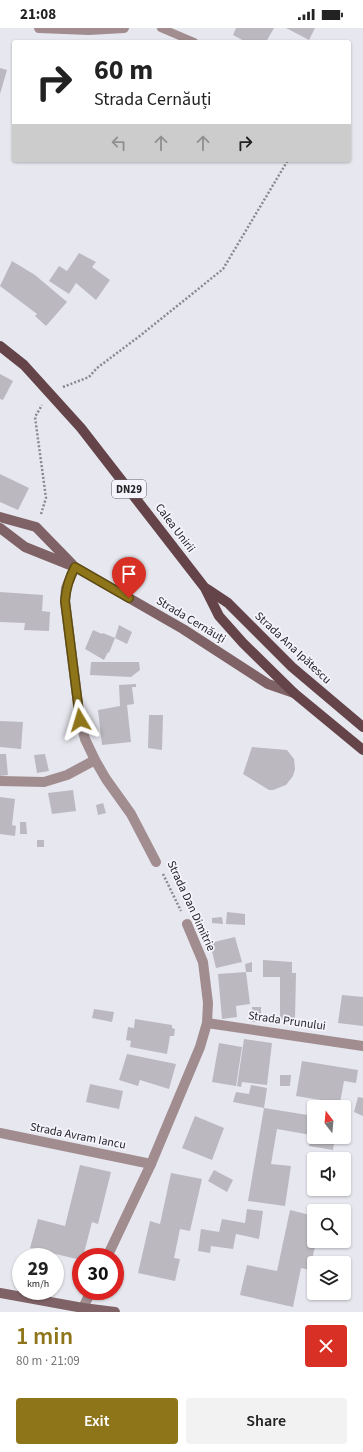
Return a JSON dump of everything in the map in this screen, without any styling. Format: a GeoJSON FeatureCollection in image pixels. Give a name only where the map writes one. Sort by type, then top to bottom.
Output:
{"type":"FeatureCollection","features":[{"type":"Feature","properties":{"kind":"main road","name":"Calea Unirii"},"geometry":{"type":"LineString","coordinates":[[0,346],[24,365],[91,439],[205,588],[219,616],[243,643],[294,693]]}},
{"type":"Feature","properties":{"kind":"main road","name":"Strada Ana Ipătescu"},"geometry":{"type":"LineString","coordinates":[[205,588],[228,603],[292,667],[363,727]]}},
{"type":"Feature","properties":{"kind":"main road","name":"DN29"},"geometry":{"type":"LineString","coordinates":[[294,693],[363,750]]}},
{"type":"Feature","properties":{"kind":"street"},"geometry":{"type":"LineString","coordinates":[[39,28],[89,30],[124,28]]}},
{"type":"Feature","properties":{"kind":"street"},"geometry":{"type":"LineString","coordinates":[[0,517],[36,527]]}},
{"type":"Feature","properties":{"kind":"street","name":"Strada Cernăuți"},"geometry":{"type":"LineString","coordinates":[[36,527],[75,567]]}},
{"type":"Feature","properties":{"kind":"street","name":"Strada Cernăuți"},"geometry":{"type":"LineString","coordinates":[[0,528],[25,547],[75,567],[183,629],[268,684],[294,693]]}},
{"type":"Feature","properties":{"kind":"street","name":"Strada Dan Dimitrie"},"geometry":{"type":"LineString","coordinates":[[75,567],[66,588],[65,601],[80,720],[85,738],[95,760],[106,779],[131,814],[156,862]]}},
{"type":"Feature","properties":{"kind":"street"},"geometry":{"type":"LineString","coordinates":[[0,781],[44,782],[67,775],[95,760]]}},
{"type":"Feature","properties":{"kind":"street","name":"Strada Dan Dimitrie"},"geometry":{"type":"LineString","coordinates":[[111,1248],[152,1164],[200,1047],[208,1023],[208,1003],[203,962],[187,924]]}},
{"type":"Feature","properties":{"kind":"street","name":"Strada Prunului"},"geometry":{"type":"LineString","coordinates":[[208,1023],[363,1046]]}},
{"type":"Feature","properties":{"kind":"street","name":"Strada Avram Iancu"},"geometry":{"type":"LineString","coordinates":[[0,1133],[152,1164]]}},
{"type":"Feature","properties":{"kind":"street"},"geometry":{"type":"LineString","coordinates":[[0,1293],[83,1308],[115,1312]]}},
{"type":"Feature","properties":{"kind":"street"},"geometry":{"type":"LineString","coordinates":[[83,1308],[87,1300]]}},
{"type":"Feature","properties":{"kind":"lane"},"geometry":{"type":"LineString","coordinates":[[161,28],[189,40]]}},
{"type":"Feature","properties":{"kind":"path"},"geometry":{"type":"LineString","coordinates":[[36,527],[46,498],[35,417],[50,392],[89,377],[97,368],[142,335],[223,269],[287,162]]}},
{"type":"Feature","properties":{"kind":"path","name":"Strada Dan Dimitrie"},"geometry":{"type":"LineString","coordinates":[[156,862],[187,924]]}},
{"type":"Feature","properties":{"kind":"building"},"geometry":{"type":"Polygon","coordinates":[[[236,28],[274,28],[267,40],[242,40],[233,35],[236,28]]]}},
{"type":"Feature","properties":{"kind":"building"},"geometry":{"type":"Polygon","coordinates":[[[286,28],[315,28],[309,40],[286,28]]]}},
{"type":"Feature","properties":{"kind":"building"},"geometry":{"type":"Polygon","coordinates":[[[0,68],[7,70],[0,94],[0,68]]]}},
{"type":"Feature","properties":{"kind":"building"},"geometry":{"type":"Polygon","coordinates":[[[79,253],[96,262],[92,267],[110,280],[96,300],[76,283],[69,294],[49,281],[59,266],[67,271],[79,253]]]}},
{"type":"Feature","properties":{"kind":"building"},"geometry":{"type":"Polygon","coordinates":[[[12,261],[35,275],[67,302],[46,326],[35,316],[37,314],[0,286],[12,261]]]}},
{"type":"Feature","properties":{"kind":"building"},"geometry":{"type":"Polygon","coordinates":[[[0,374],[13,381],[3,400],[0,399],[0,374]]]}},
{"type":"Feature","properties":{"kind":"building"},"geometry":{"type":"Polygon","coordinates":[[[0,474],[29,488],[18,510],[0,502],[0,474]]]}},
{"type":"Feature","properties":{"kind":"building"},"geometry":{"type":"Polygon","coordinates":[[[0,592],[43,595],[42,611],[50,612],[49,631],[24,630],[25,623],[0,622],[0,592]]]}},
{"type":"Feature","properties":{"kind":"building"},"geometry":{"type":"Polygon","coordinates":[[[119,625],[132,632],[127,644],[115,638],[119,625]]]}},
{"type":"Feature","properties":{"kind":"building"},"geometry":{"type":"Polygon","coordinates":[[[93,630],[115,638],[109,653],[108,652],[104,660],[85,649],[93,630]]]}},
{"type":"Feature","properties":{"kind":"building"},"geometry":{"type":"Polygon","coordinates":[[[91,662],[139,662],[140,670],[131,677],[90,675],[91,662]]]}},
{"type":"Feature","properties":{"kind":"building"},"geometry":{"type":"Polygon","coordinates":[[[136,684],[136,687],[132,687],[134,704],[127,705],[131,742],[102,745],[98,710],[120,706],[119,685],[136,684]]]}},
{"type":"Feature","properties":{"kind":"building"},"geometry":{"type":"Polygon","coordinates":[[[149,715],[163,715],[162,750],[148,748],[149,715]]]}},
{"type":"Feature","properties":{"kind":"building"},"geometry":{"type":"Polygon","coordinates":[[[0,721],[23,722],[21,749],[0,747],[0,721]]]}},
{"type":"Feature","properties":{"kind":"building"},"geometry":{"type":"Polygon","coordinates":[[[252,747],[287,750],[294,759],[295,769],[293,776],[286,785],[269,790],[243,774],[252,747]]]}},
{"type":"Feature","properties":{"kind":"building"},"geometry":{"type":"Polygon","coordinates":[[[0,754],[6,754],[8,775],[0,776],[0,754]]]}},
{"type":"Feature","properties":{"kind":"building"},"geometry":{"type":"Polygon","coordinates":[[[45,754],[49,771],[37,773],[34,755],[45,754]]]}},
{"type":"Feature","properties":{"kind":"building"},"geometry":{"type":"Polygon","coordinates":[[[73,790],[76,811],[52,814],[48,793],[73,790]]]}},
{"type":"Feature","properties":{"kind":"building"},"geometry":{"type":"Polygon","coordinates":[[[0,797],[15,799],[12,825],[16,826],[15,836],[0,834],[0,797]]]}},
{"type":"Feature","properties":{"kind":"building"},"geometry":{"type":"Polygon","coordinates":[[[103,803],[106,813],[98,815],[96,805],[103,803]]]}},
{"type":"Feature","properties":{"kind":"building"},"geometry":{"type":"Polygon","coordinates":[[[20,822],[26,822],[27,834],[20,834],[20,822]]]}},
{"type":"Feature","properties":{"kind":"building"},"geometry":{"type":"Polygon","coordinates":[[[37,840],[44,840],[44,847],[37,847],[37,840]]]}},
{"type":"Feature","properties":{"kind":"building"},"geometry":{"type":"Polygon","coordinates":[[[227,912],[245,914],[245,925],[226,924],[227,912]]]}},
{"type":"Feature","properties":{"kind":"building"},"geometry":{"type":"Polygon","coordinates":[[[222,917],[223,924],[212,923],[212,918],[222,917]]]}},
{"type":"Feature","properties":{"kind":"building"},"geometry":{"type":"Polygon","coordinates":[[[235,937],[242,962],[216,968],[210,943],[235,937]]]}},
{"type":"Feature","properties":{"kind":"building"},"geometry":{"type":"Polygon","coordinates":[[[263,960],[292,962],[292,973],[296,973],[295,1020],[280,1020],[280,977],[263,977],[263,960]]]}},
{"type":"Feature","properties":{"kind":"building"},"geometry":{"type":"Polygon","coordinates":[[[252,962],[252,972],[246,972],[245,964],[252,962]]]}},
{"type":"Feature","properties":{"kind":"building"},"geometry":{"type":"Polygon","coordinates":[[[246,972],[250,1004],[236,1006],[237,1017],[222,1019],[218,974],[246,972]]]}},
{"type":"Feature","properties":{"kind":"building"},"geometry":{"type":"Polygon","coordinates":[[[342,995],[363,997],[363,1026],[338,1023],[342,995]]]}},
{"type":"Feature","properties":{"kind":"building"},"geometry":{"type":"Polygon","coordinates":[[[252,1007],[261,1007],[261,1022],[252,1022],[252,1007]]]}},
{"type":"Feature","properties":{"kind":"building"},"geometry":{"type":"Polygon","coordinates":[[[94,1009],[114,1012],[112,1022],[92,1018],[94,1009]]]}},
{"type":"Feature","properties":{"kind":"building"},"geometry":{"type":"Polygon","coordinates":[[[135,1019],[172,1025],[172,1028],[175,1029],[174,1036],[170,1036],[167,1054],[130,1047],[131,1041],[126,1040],[128,1027],[134,1028],[135,1019]]]}},
{"type":"Feature","properties":{"kind":"building"},"geometry":{"type":"Polygon","coordinates":[[[244,1039],[272,1043],[267,1085],[242,1082],[241,1087],[237,1086],[244,1039]]]}},
{"type":"Feature","properties":{"kind":"building"},"geometry":{"type":"Polygon","coordinates":[[[219,1043],[242,1047],[236,1086],[212,1082],[219,1043]]]}},
{"type":"Feature","properties":{"kind":"building"},"geometry":{"type":"Polygon","coordinates":[[[127,1054],[176,1064],[169,1089],[140,1080],[138,1086],[119,1080],[127,1054]]]}},
{"type":"Feature","properties":{"kind":"building"},"geometry":{"type":"Polygon","coordinates":[[[302,1061],[358,1070],[356,1083],[344,1081],[341,1100],[321,1100],[296,1096],[302,1061]]]}},
{"type":"Feature","properties":{"kind":"building"},"geometry":{"type":"Polygon","coordinates":[[[280,1075],[291,1075],[290,1086],[280,1086],[280,1075]]]}},
{"type":"Feature","properties":{"kind":"building"},"geometry":{"type":"Polygon","coordinates":[[[90,1084],[123,1091],[119,1109],[86,1102],[90,1084]]]}},
{"type":"Feature","properties":{"kind":"building"},"geometry":{"type":"Polygon","coordinates":[[[251,1085],[267,1088],[264,1108],[233,1102],[236,1092],[249,1094],[251,1085]]]}},
{"type":"Feature","properties":{"kind":"building"},"geometry":{"type":"Polygon","coordinates":[[[358,1097],[363,1098],[363,1116],[354,1112],[358,1097]]]}},
{"type":"Feature","properties":{"kind":"building"},"geometry":{"type":"Polygon","coordinates":[[[264,1108],[307,1115],[307,1134],[277,1129],[271,1164],[291,1166],[285,1206],[248,1201],[264,1108]]]}},
{"type":"Feature","properties":{"kind":"building"},"geometry":{"type":"Polygon","coordinates":[[[195,1116],[224,1128],[212,1160],[182,1148],[195,1116]]]}},
{"type":"Feature","properties":{"kind":"building"},"geometry":{"type":"Polygon","coordinates":[[[309,1144],[334,1144],[333,1150],[309,1146],[309,1144]]]}},
{"type":"Feature","properties":{"kind":"building"},"geometry":{"type":"Polygon","coordinates":[[[80,1165],[111,1172],[98,1224],[92,1222],[85,1248],[72,1248],[72,1258],[64,1256],[64,1248],[30,1248],[38,1219],[65,1226],[80,1165]]]}},
{"type":"Feature","properties":{"kind":"building"},"geometry":{"type":"Polygon","coordinates":[[[214,1170],[233,1180],[227,1192],[208,1181],[214,1170]]]}},
{"type":"Feature","properties":{"kind":"building"},"geometry":{"type":"Polygon","coordinates":[[[171,1173],[202,1179],[190,1231],[180,1229],[174,1258],[180,1259],[175,1281],[138,1273],[150,1221],[160,1224],[171,1173]]]}},
{"type":"Feature","properties":{"kind":"building"},"geometry":{"type":"Polygon","coordinates":[[[247,1209],[263,1211],[259,1239],[236,1234],[233,1249],[211,1246],[210,1253],[198,1251],[201,1229],[219,1232],[222,1219],[245,1223],[247,1209]]]}},
{"type":"Feature","properties":{"kind":"building"},"geometry":{"type":"Polygon","coordinates":[[[290,1210],[307,1214],[307,1248],[315,1248],[313,1256],[307,1256],[307,1269],[301,1268],[293,1307],[240,1295],[247,1265],[277,1271],[290,1210]]]}},
{"type":"Feature","properties":{"kind":"route"},"geometry":{"type":"LineString","coordinates":[[80,720],[65,601],[66,588],[70,576],[75,567],[129,598]]}}]}
